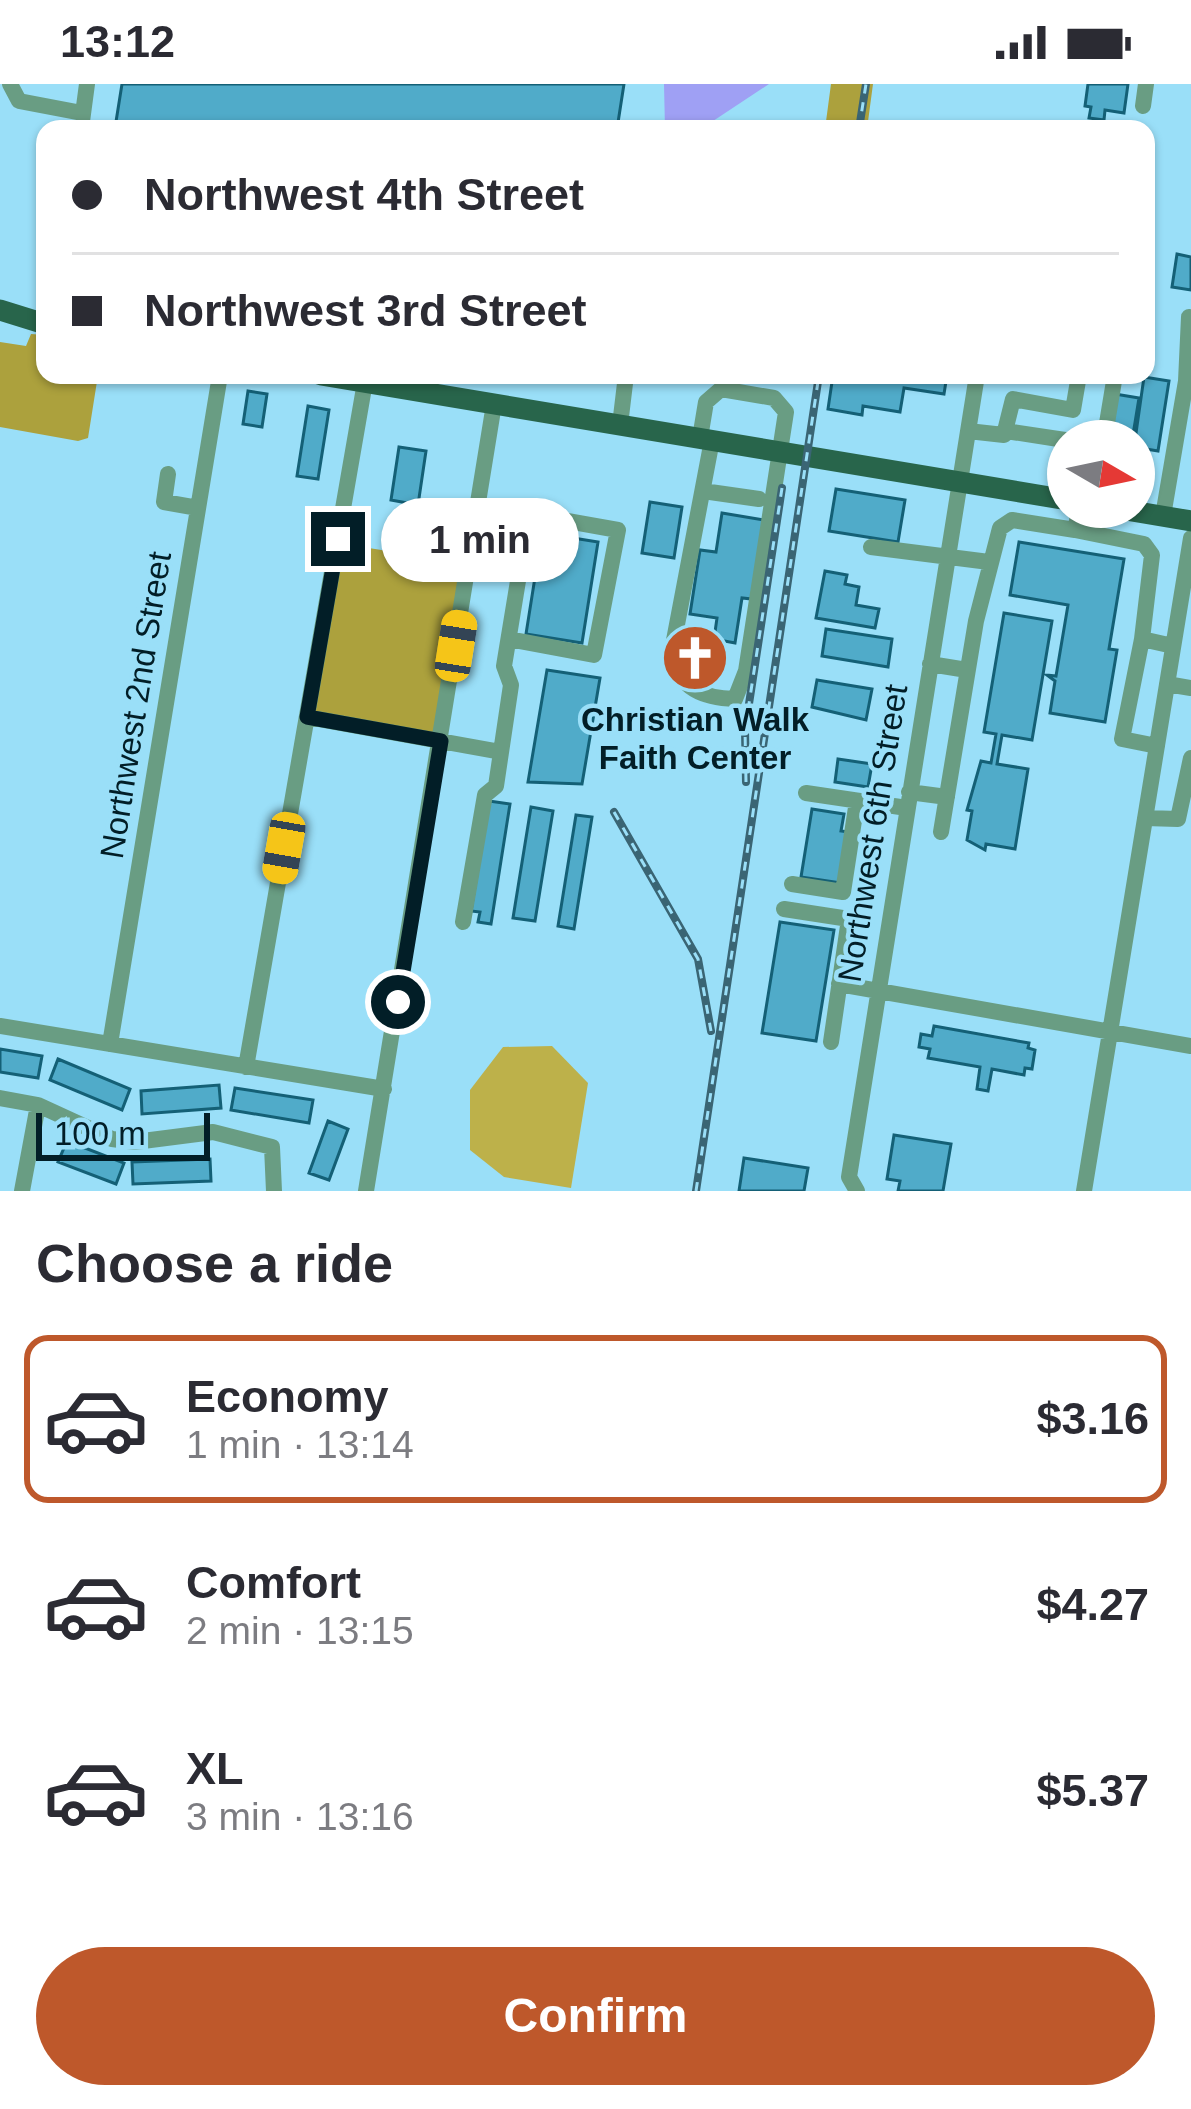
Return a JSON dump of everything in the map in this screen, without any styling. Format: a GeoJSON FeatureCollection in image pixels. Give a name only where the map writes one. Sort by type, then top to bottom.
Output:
{"type":"FeatureCollection","features":[{"type":"Feature","properties":{"kind":"main road"},"geometry":{"type":"LineString","coordinates":[[0,310],[36,324]]}},
{"type":"Feature","properties":{"kind":"main road"},"geometry":{"type":"LineString","coordinates":[[0,327],[36,327]]}},
{"type":"Feature","properties":{"kind":"main road"},"geometry":{"type":"LineString","coordinates":[[377,384],[1047,496]]}},
{"type":"Feature","properties":{"kind":"main road"},"geometry":{"type":"LineString","coordinates":[[1155,515],[1191,521]]}},
{"type":"Feature","properties":{"kind":"street"},"geometry":{"type":"LineString","coordinates":[[10,84],[19,101],[78,120]]}},
{"type":"Feature","properties":{"kind":"street"},"geometry":{"type":"LineString","coordinates":[[81,120],[87,84]]}},
{"type":"Feature","properties":{"kind":"street"},"geometry":{"type":"LineString","coordinates":[[1143,106],[1146,84]]}},
{"type":"Feature","properties":{"kind":"street"},"geometry":{"type":"LineString","coordinates":[[1163,516],[1186,381],[1189,317]]}},
{"type":"Feature","properties":{"kind":"street","name":"Northwest 2nd Street"},"geometry":{"type":"LineString","coordinates":[[110,1044],[219,384]]}},
{"type":"Feature","properties":{"kind":"street"},"geometry":{"type":"LineString","coordinates":[[246,1067],[365,384]]}},
{"type":"Feature","properties":{"kind":"street"},"geometry":{"type":"LineString","coordinates":[[620,425],[625,384]]}},
{"type":"Feature","properties":{"kind":"street","name":"Northwest 6th Street"},"geometry":{"type":"LineString","coordinates":[[851,1189],[877,990],[976,384]]}},
{"type":"Feature","properties":{"kind":"street"},"geometry":{"type":"LineString","coordinates":[[1006,431],[1013,399],[1073,410],[1077,384]]}},
{"type":"Feature","properties":{"kind":"street"},"geometry":{"type":"LineString","coordinates":[[1108,420],[1114,384]]}},
{"type":"Feature","properties":{"kind":"street"},"geometry":{"type":"LineString","coordinates":[[713,392],[757,392],[783,404],[780,452],[746,671],[735,699],[711,698],[685,685],[671,656],[703,491],[713,392]]}},
{"type":"Feature","properties":{"kind":"street"},"geometry":{"type":"LineString","coordinates":[[366,1191],[494,404]]}},
{"type":"Feature","properties":{"kind":"street"},"geometry":{"type":"LineString","coordinates":[[968,431],[1047,437]]}},
{"type":"Feature","properties":{"kind":"street"},"geometry":{"type":"LineString","coordinates":[[168,474],[164,502],[198,508]]}},
{"type":"Feature","properties":{"kind":"street"},"geometry":{"type":"LineString","coordinates":[[703,491],[759,499]]}},
{"type":"Feature","properties":{"kind":"street"},"geometry":{"type":"LineString","coordinates":[[478,505],[618,530],[594,655],[508,640]]}},
{"type":"Feature","properties":{"kind":"street"},"geometry":{"type":"LineString","coordinates":[[463,922],[485,795],[496,786],[511,686],[504,666],[529,514]]}},
{"type":"Feature","properties":{"kind":"street"},"geometry":{"type":"LineString","coordinates":[[941,832],[989,562],[1000,528],[1012,520],[1144,544],[1152,554],[1142,639],[1122,740],[1157,746]]}},
{"type":"Feature","properties":{"kind":"street"},"geometry":{"type":"LineString","coordinates":[[1084,1191],[1191,538]]}},
{"type":"Feature","properties":{"kind":"street"},"geometry":{"type":"LineString","coordinates":[[872,547],[948,553],[989,562]]}},
{"type":"Feature","properties":{"kind":"street"},"geometry":{"type":"LineString","coordinates":[[1142,639],[1174,646]]}},
{"type":"Feature","properties":{"kind":"street"},"geometry":{"type":"LineString","coordinates":[[930,664],[967,670]]}},
{"type":"Feature","properties":{"kind":"street"},"geometry":{"type":"LineString","coordinates":[[1167,684],[1191,688]]}},
{"type":"Feature","properties":{"kind":"street"},"geometry":{"type":"LineString","coordinates":[[307,717],[501,752]]}},
{"type":"Feature","properties":{"kind":"street"},"geometry":{"type":"LineString","coordinates":[[1145,818],[1178,819],[1191,758]]}},
{"type":"Feature","properties":{"kind":"street"},"geometry":{"type":"LineString","coordinates":[[806,793],[857,801],[947,797]]}},
{"type":"Feature","properties":{"kind":"street"},"geometry":{"type":"LineString","coordinates":[[791,884],[843,892],[857,801]]}},
{"type":"Feature","properties":{"kind":"street"},"geometry":{"type":"LineString","coordinates":[[784,909],[849,919],[831,1042]]}},
{"type":"Feature","properties":{"kind":"street"},"geometry":{"type":"LineString","coordinates":[[839,984],[1191,1046]]}},
{"type":"Feature","properties":{"kind":"street"},"geometry":{"type":"LineString","coordinates":[[0,1027],[384,1089]]}},
{"type":"Feature","properties":{"kind":"street"},"geometry":{"type":"LineString","coordinates":[[0,1098],[38,1105],[112,1139],[135,1142],[213,1132],[272,1147],[274,1191]]}},
{"type":"Feature","properties":{"kind":"street"},"geometry":{"type":"LineString","coordinates":[[22,1191],[38,1105]]}},
{"type":"Feature","properties":{"kind":"shaded area"},"geometry":{"type":"Polygon","coordinates":[[[831,84],[873,84],[868,120],[826,120],[831,84]]]}},
{"type":"Feature","properties":{"kind":"shaded area"},"geometry":{"type":"Polygon","coordinates":[[[31,334],[36,334],[36,384],[97,384],[88,438],[78,441],[0,427],[0,342],[26,346],[31,334]]]}},
{"type":"Feature","properties":{"kind":"shaded area"},"geometry":{"type":"Polygon","coordinates":[[[344,544],[462,563],[435,734],[314,712],[344,544]]]}},
{"type":"Feature","properties":{"kind":"shaded area"},"geometry":{"type":"Polygon","coordinates":[[[552,1046],[588,1083],[571,1188],[504,1177],[470,1150],[470,1090],[503,1047],[552,1046]]]}},
{"type":"Feature","properties":{"kind":"water"},"geometry":{"type":"Polygon","coordinates":[[[664,84],[769,84],[715,120],[665,120],[664,84]]]}},
{"type":"Feature","properties":{"kind":"building"},"geometry":{"type":"Polygon","coordinates":[[[122,84],[624,84],[618,120],[116,120],[122,84]]]}},
{"type":"Feature","properties":{"kind":"building"},"geometry":{"type":"Polygon","coordinates":[[[1088,84],[1128,84],[1124,113],[1105,110],[1104,120],[1089,118],[1091,107],[1085,106],[1088,84]]]}},
{"type":"Feature","properties":{"kind":"building"},"geometry":{"type":"Polygon","coordinates":[[[1177,254],[1191,257],[1191,290],[1172,287],[1177,254]]]}},
{"type":"Feature","properties":{"kind":"building"},"geometry":{"type":"Polygon","coordinates":[[[1155,379],[1169,381],[1158,451],[1155,420],[1138,420],[1143,384],[1155,384],[1155,379]]]}},
{"type":"Feature","properties":{"kind":"building"},"geometry":{"type":"Polygon","coordinates":[[[832,384],[946,384],[944,394],[904,388],[900,412],[863,406],[862,415],[828,409],[832,384]]]}},
{"type":"Feature","properties":{"kind":"building"},"geometry":{"type":"Polygon","coordinates":[[[248,391],[267,394],[262,427],[243,424],[248,391]]]}},
{"type":"Feature","properties":{"kind":"building"},"geometry":{"type":"Polygon","coordinates":[[[1115,394],[1139,398],[1135,420],[1111,420],[1115,394]]]}},
{"type":"Feature","properties":{"kind":"building"},"geometry":{"type":"Polygon","coordinates":[[[308,406],[329,410],[318,479],[297,476],[308,406]]]}},
{"type":"Feature","properties":{"kind":"building"},"geometry":{"type":"Polygon","coordinates":[[[399,447],[426,451],[418,505],[391,500],[399,447]]]}},
{"type":"Feature","properties":{"kind":"building"},"geometry":{"type":"Polygon","coordinates":[[[836,489],[905,500],[898,542],[829,531],[836,489]]]}},
{"type":"Feature","properties":{"kind":"building"},"geometry":{"type":"Polygon","coordinates":[[[650,502],[682,507],[674,558],[642,553],[650,502]]]}},
{"type":"Feature","properties":{"kind":"building"},"geometry":{"type":"Polygon","coordinates":[[[722,513],[764,520],[752,599],[742,598],[735,643],[714,639],[717,618],[690,614],[700,550],[716,552],[722,513]]]}},
{"type":"Feature","properties":{"kind":"building"},"geometry":{"type":"Polygon","coordinates":[[[542,533],[598,542],[582,643],[526,634],[542,533]]]}},
{"type":"Feature","properties":{"kind":"building"},"geometry":{"type":"Polygon","coordinates":[[[1019,542],[1124,559],[1109,649],[1117,650],[1105,722],[1050,713],[1055,681],[1047,675],[1056,676],[1068,605],[1010,595],[1019,542]]]}},
{"type":"Feature","properties":{"kind":"building"},"geometry":{"type":"Polygon","coordinates":[[[825,571],[847,575],[845,584],[859,587],[856,605],[879,609],[875,628],[816,618],[825,571]]]}},
{"type":"Feature","properties":{"kind":"building"},"geometry":{"type":"Polygon","coordinates":[[[1004,613],[1052,621],[1032,740],[1002,735],[997,764],[1028,769],[1015,849],[986,844],[985,850],[967,840],[972,811],[967,810],[981,761],[991,763],[996,734],[984,732],[1004,613]]]}},
{"type":"Feature","properties":{"kind":"building"},"geometry":{"type":"Polygon","coordinates":[[[826,629],[892,639],[888,667],[822,656],[826,629]]]}},
{"type":"Feature","properties":{"kind":"building"},"geometry":{"type":"Polygon","coordinates":[[[547,670],[600,678],[582,784],[528,782],[547,670]]]}},
{"type":"Feature","properties":{"kind":"building"},"geometry":{"type":"Polygon","coordinates":[[[817,680],[872,689],[866,720],[812,707],[817,680]]]}},
{"type":"Feature","properties":{"kind":"building"},"geometry":{"type":"Polygon","coordinates":[[[838,759],[872,764],[868,787],[835,782],[838,759]]]}},
{"type":"Feature","properties":{"kind":"building"},"geometry":{"type":"Polygon","coordinates":[[[489,801],[510,804],[491,924],[478,922],[480,912],[471,911],[489,801]]]}},
{"type":"Feature","properties":{"kind":"building"},"geometry":{"type":"Polygon","coordinates":[[[531,807],[553,811],[535,921],[513,918],[531,807]]]}},
{"type":"Feature","properties":{"kind":"building"},"geometry":{"type":"Polygon","coordinates":[[[812,809],[844,814],[841,831],[849,832],[841,883],[801,877],[812,809]]]}},
{"type":"Feature","properties":{"kind":"building"},"geometry":{"type":"Polygon","coordinates":[[[576,815],[592,817],[574,929],[558,926],[576,815]]]}},
{"type":"Feature","properties":{"kind":"building"},"geometry":{"type":"Polygon","coordinates":[[[780,922],[834,930],[816,1041],[762,1033],[780,922]]]}},
{"type":"Feature","properties":{"kind":"building"},"geometry":{"type":"Polygon","coordinates":[[[934,1026],[1029,1043],[1028,1048],[1035,1050],[1032,1069],[1025,1068],[1024,1075],[992,1069],[988,1091],[977,1089],[980,1067],[928,1058],[930,1049],[919,1047],[921,1034],[932,1036],[934,1026]]]}},
{"type":"Feature","properties":{"kind":"building"},"geometry":{"type":"Polygon","coordinates":[[[0,1049],[42,1056],[38,1078],[0,1072],[0,1049]]]}},
{"type":"Feature","properties":{"kind":"building"},"geometry":{"type":"Polygon","coordinates":[[[58,1059],[130,1089],[122,1110],[50,1080],[58,1059]]]}},
{"type":"Feature","properties":{"kind":"building"},"geometry":{"type":"Polygon","coordinates":[[[219,1085],[221,1108],[142,1114],[141,1091],[219,1085]]]}},
{"type":"Feature","properties":{"kind":"building"},"geometry":{"type":"Polygon","coordinates":[[[235,1088],[313,1100],[309,1123],[231,1110],[235,1088]]]}},
{"type":"Feature","properties":{"kind":"building"},"geometry":{"type":"Polygon","coordinates":[[[328,1121],[348,1129],[329,1180],[309,1173],[328,1121]]]}},
{"type":"Feature","properties":{"kind":"building"},"geometry":{"type":"Polygon","coordinates":[[[894,1135],[951,1144],[943,1191],[898,1191],[900,1181],[887,1179],[894,1135]]]}},
{"type":"Feature","properties":{"kind":"building"},"geometry":{"type":"Polygon","coordinates":[[[67,1141],[124,1163],[116,1184],[58,1162],[67,1141]]]}},
{"type":"Feature","properties":{"kind":"building"},"geometry":{"type":"Polygon","coordinates":[[[744,1158],[808,1168],[804,1191],[739,1191],[744,1158]]]}},
{"type":"Feature","properties":{"kind":"building"},"geometry":{"type":"Polygon","coordinates":[[[210,1159],[211,1181],[133,1184],[132,1162],[210,1159]]]}},
{"type":"Feature","properties":{"kind":"railway"},"geometry":{"type":"LineString","coordinates":[[860,120],[866,84]]}},
{"type":"Feature","properties":{"kind":"railway"},"geometry":{"type":"LineString","coordinates":[[696,1191],[818,384]]}},
{"type":"Feature","properties":{"kind":"railway"},"geometry":{"type":"LineString","coordinates":[[746,782],[745,730],[782,488]]}},
{"type":"Feature","properties":{"kind":"railway"},"geometry":{"type":"LineString","coordinates":[[614,812],[698,959],[711,1031]]}},
{"type":"Feature","properties":{"kind":"place","name":"Christian Walk Faith Center"},"geometry":{"type":"Point","coordinates":[695,658]}},
{"type":"Feature","properties":{"kind":"route"},"geometry":{"type":"LineString","coordinates":[[338,539],[307,717],[441,741],[398,1002]]}}]}
